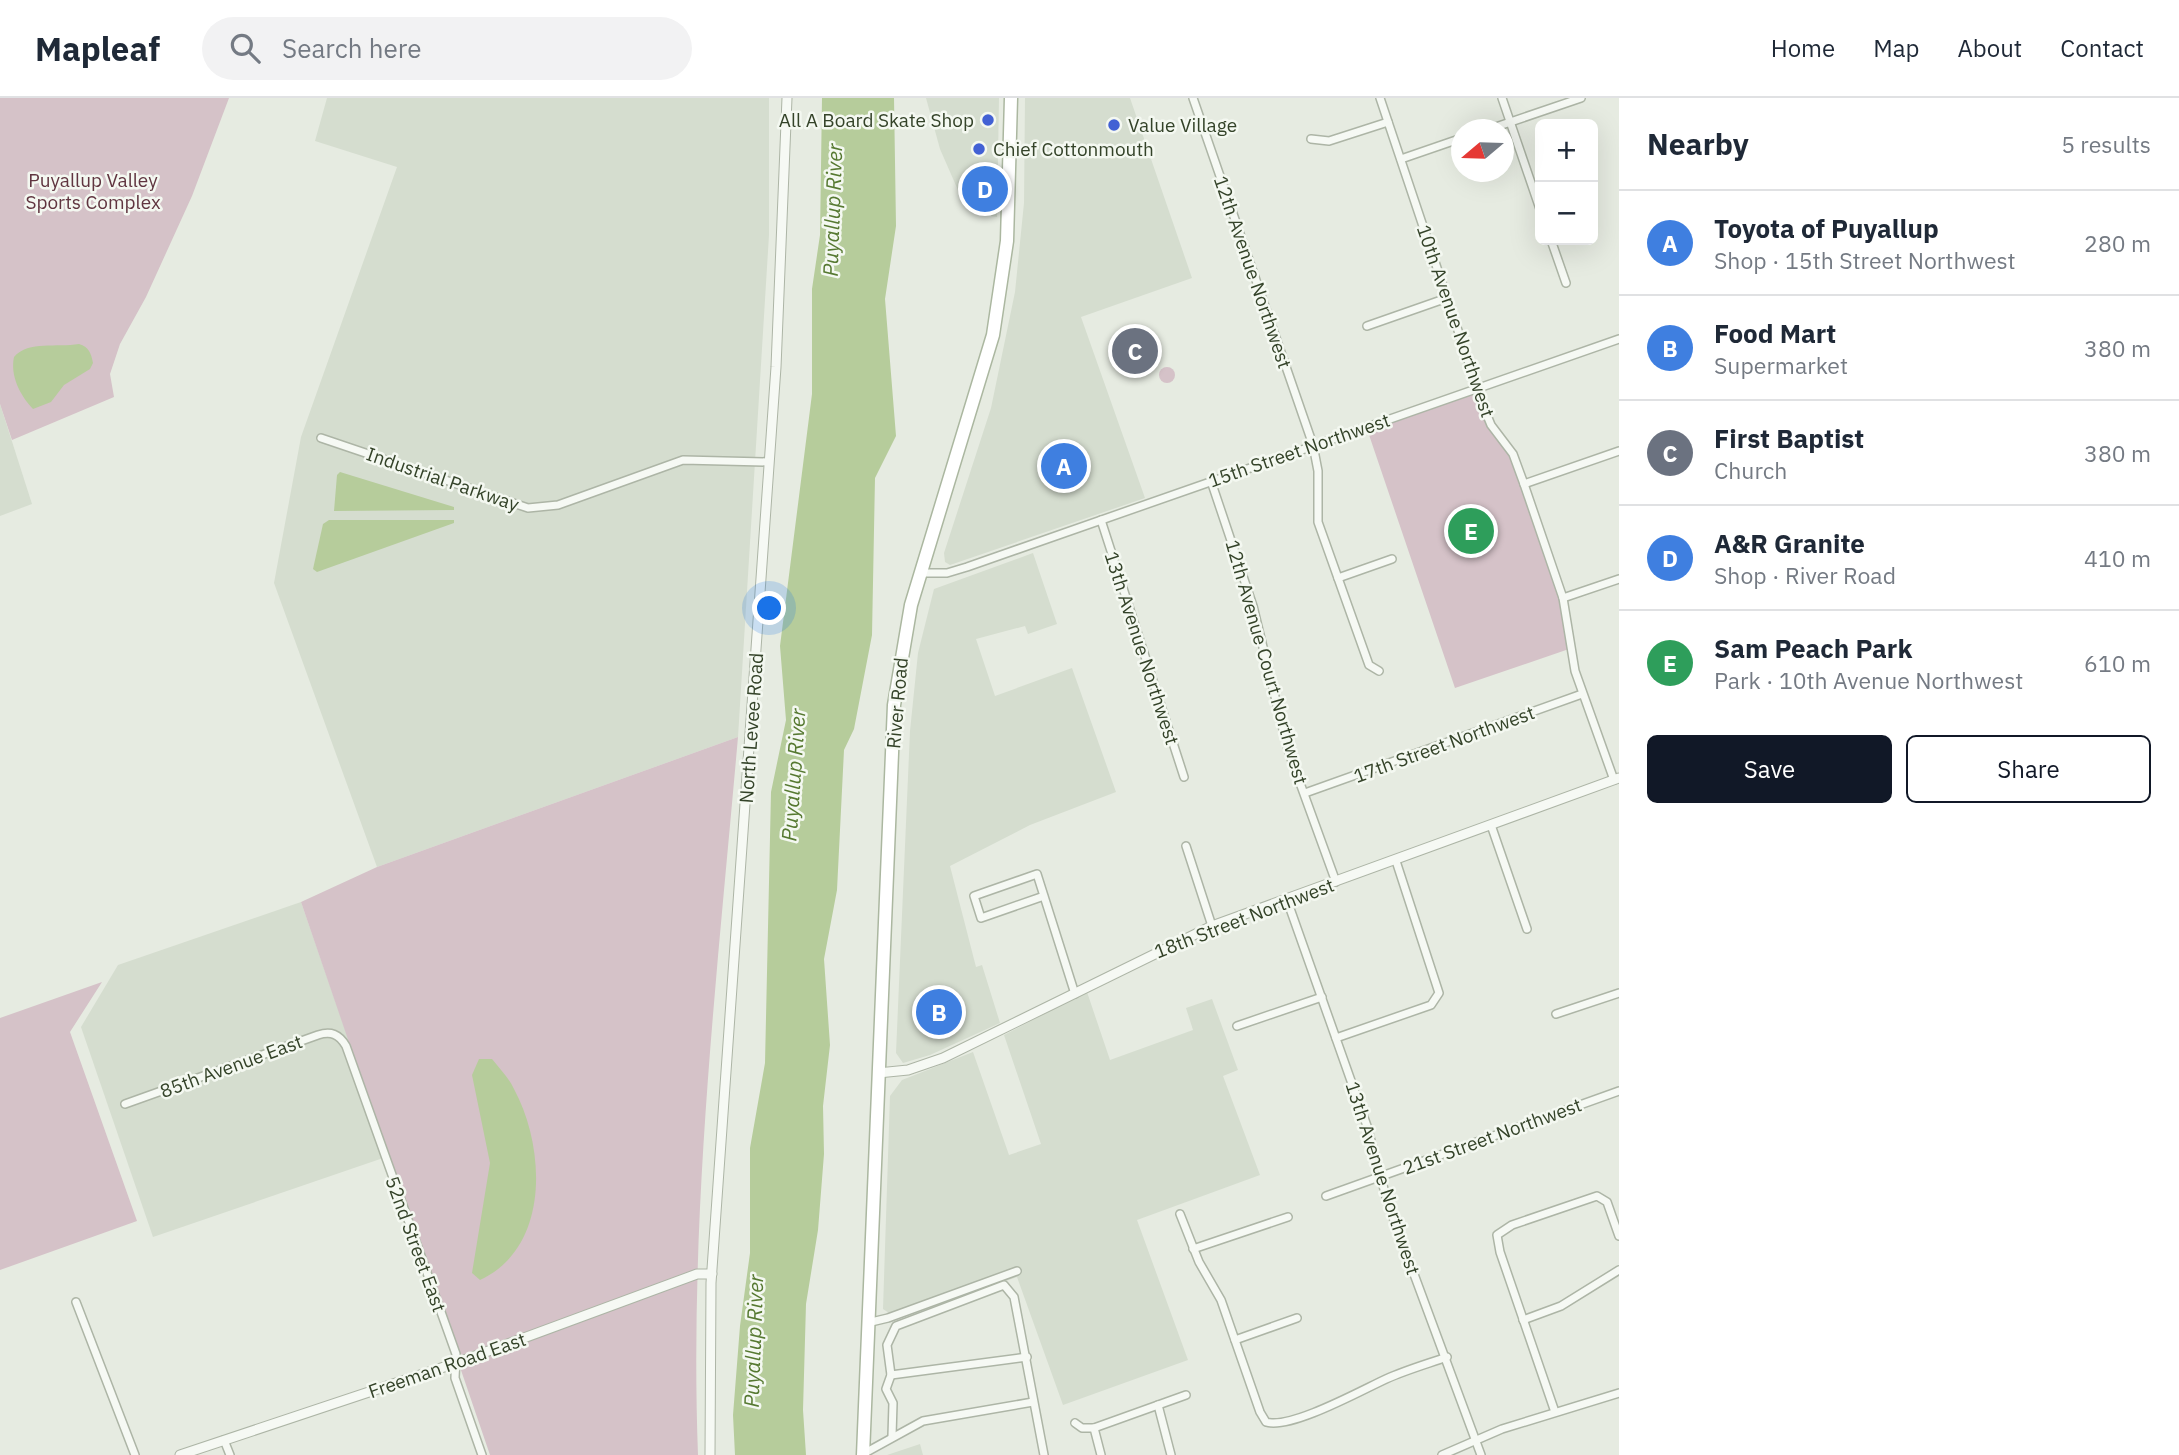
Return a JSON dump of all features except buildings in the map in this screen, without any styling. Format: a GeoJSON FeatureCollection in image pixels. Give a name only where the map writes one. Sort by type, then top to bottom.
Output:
{"type":"FeatureCollection","features":[{"type":"Feature","properties":{"kind":"main road","name":"River Road"},"geometry":{"type":"LineString","coordinates":[[863,1454],[894,705],[905,631],[920,573],[993,335],[1007,241],[1011,98]]}},
{"type":"Feature","properties":{"kind":"street","name":"North Levee Road"},"geometry":{"type":"LineString","coordinates":[[710,1455],[712,1274],[778,339],[787,98]]}},
{"type":"Feature","properties":{"kind":"street","name":"12th Avenue Northwest"},"geometry":{"type":"LineString","coordinates":[[1193,98],[1313,445],[1318,463],[1318,522],[1369,665],[1379,671]]}},
{"type":"Feature","properties":{"kind":"street","name":"10th Avenue Northwest"},"geometry":{"type":"LineString","coordinates":[[1380,98],[1477,388],[1491,425],[1513,454],[1524,484],[1563,598],[1570,654],[1582,694],[1616,779]]}},
{"type":"Feature","properties":{"kind":"street"},"geometry":{"type":"LineString","coordinates":[[1502,98],[1509,119]]}},
{"type":"Feature","properties":{"kind":"street"},"geometry":{"type":"LineString","coordinates":[[1514,121],[1581,98]]}},
{"type":"Feature","properties":{"kind":"street"},"geometry":{"type":"LineString","coordinates":[[1311,139],[1329,141],[1388,122]]}},
{"type":"Feature","properties":{"kind":"street"},"geometry":{"type":"LineString","coordinates":[[1514,134],[1535,194]]}},
{"type":"Feature","properties":{"kind":"street"},"geometry":{"type":"LineString","coordinates":[[1401,159],[1451,142]]}},
{"type":"Feature","properties":{"kind":"street"},"geometry":{"type":"LineString","coordinates":[[1553,245],[1566,283]]}},
{"type":"Feature","properties":{"kind":"street"},"geometry":{"type":"LineString","coordinates":[[1367,326],[1447,298]]}},
{"type":"Feature","properties":{"kind":"street","name":"15th Street Northwest"},"geometry":{"type":"LineString","coordinates":[[920,573],[947,573],[979,563],[1619,339]]}},
{"type":"Feature","properties":{"kind":"street","name":"Industrial Parkway"},"geometry":{"type":"LineString","coordinates":[[321,438],[528,508],[558,505],[683,460],[698,458],[768,462]]}},
{"type":"Feature","properties":{"kind":"street"},"geometry":{"type":"LineString","coordinates":[[1524,484],[1619,451]]}},
{"type":"Feature","properties":{"kind":"street","name":"12th Avenue Court Northwest"},"geometry":{"type":"LineString","coordinates":[[1211,481],[1244,573],[1288,750],[1336,882]]}},
{"type":"Feature","properties":{"kind":"street","name":"13th Avenue Northwest"},"geometry":{"type":"LineString","coordinates":[[1101,520],[1184,777]]}},
{"type":"Feature","properties":{"kind":"street"},"geometry":{"type":"LineString","coordinates":[[1338,578],[1392,559]]}},
{"type":"Feature","properties":{"kind":"street"},"geometry":{"type":"LineString","coordinates":[[1563,598],[1619,579]]}},
{"type":"Feature","properties":{"kind":"street","name":"17th Street Northwest"},"geometry":{"type":"LineString","coordinates":[[1305,793],[1582,694]]}},
{"type":"Feature","properties":{"kind":"street","name":"18th Street Northwest"},"geometry":{"type":"LineString","coordinates":[[878,1073],[908,1070],[943,1058],[1075,994],[1133,962],[1212,926],[1616,779]]}},
{"type":"Feature","properties":{"kind":"street"},"geometry":{"type":"LineString","coordinates":[[1492,825],[1527,929]]}},
{"type":"Feature","properties":{"kind":"street"},"geometry":{"type":"LineString","coordinates":[[1186,846],[1212,926]]}},
{"type":"Feature","properties":{"kind":"street"},"geometry":{"type":"LineString","coordinates":[[1336,1038],[1419,1009],[1431,1004],[1436,998],[1438,985],[1396,861]]}},
{"type":"Feature","properties":{"kind":"street"},"geometry":{"type":"LineString","coordinates":[[1044,896],[981,919],[974,896],[1037,874],[1044,896],[1075,994]]}},
{"type":"Feature","properties":{"kind":"street","name":"13th Avenue Northwest"},"geometry":{"type":"LineString","coordinates":[[1287,900],[1336,1038],[1380,1177],[1481,1455]]}},
{"type":"Feature","properties":{"kind":"street"},"geometry":{"type":"LineString","coordinates":[[1556,1014],[1619,993]]}},
{"type":"Feature","properties":{"kind":"street"},"geometry":{"type":"LineString","coordinates":[[1237,1026],[1322,997]]}},
{"type":"Feature","properties":{"kind":"street","name":"85th Avenue East"},"geometry":{"type":"LineString","coordinates":[[125,1104],[318,1035],[338,1035]]}},
{"type":"Feature","properties":{"kind":"street","name":"52nd Street East"},"geometry":{"type":"LineString","coordinates":[[338,1035],[346,1046],[456,1354],[455,1378],[482,1455]]}},
{"type":"Feature","properties":{"kind":"street","name":"21st Street Northwest"},"geometry":{"type":"LineString","coordinates":[[1326,1196],[1619,1090]]}},
{"type":"Feature","properties":{"kind":"street"},"geometry":{"type":"LineString","coordinates":[[1555,1412],[1500,1252],[1497,1235],[1506,1227],[1558,1208],[1591,1197],[1602,1197],[1608,1204],[1619,1236]]}},
{"type":"Feature","properties":{"kind":"street"},"geometry":{"type":"LineString","coordinates":[[1180,1214],[1193,1249],[1221,1300],[1261,1415],[1268,1423],[1282,1422],[1321,1409],[1386,1379],[1447,1357]]}},
{"type":"Feature","properties":{"kind":"street"},"geometry":{"type":"LineString","coordinates":[[1193,1249],[1288,1217]]}},
{"type":"Feature","properties":{"kind":"street"},"geometry":{"type":"LineString","coordinates":[[867,1322],[888,1318],[1017,1270]]}},
{"type":"Feature","properties":{"kind":"street"},"geometry":{"type":"LineString","coordinates":[[1523,1320],[1565,1304],[1619,1270]]}},
{"type":"Feature","properties":{"kind":"street","name":"Freeman Road East"},"geometry":{"type":"LineString","coordinates":[[180,1455],[456,1363],[697,1274],[712,1274]]}},
{"type":"Feature","properties":{"kind":"street"},"geometry":{"type":"LineString","coordinates":[[892,1436],[893,1403],[886,1389],[891,1375],[887,1345],[896,1326],[997,1285],[1007,1287],[1014,1297],[1044,1455]]}},
{"type":"Feature","properties":{"kind":"street"},"geometry":{"type":"LineString","coordinates":[[76,1302],[135,1455]]}},
{"type":"Feature","properties":{"kind":"street"},"geometry":{"type":"LineString","coordinates":[[1235,1340],[1297,1318]]}},
{"type":"Feature","properties":{"kind":"street"},"geometry":{"type":"LineString","coordinates":[[891,1375],[1027,1357]]}},
{"type":"Feature","properties":{"kind":"street"},"geometry":{"type":"LineString","coordinates":[[1442,1455],[1555,1412],[1619,1393]]}},
{"type":"Feature","properties":{"kind":"street"},"geometry":{"type":"LineString","coordinates":[[1074,1423],[1082,1428],[1094,1428],[1186,1395]]}},
{"type":"Feature","properties":{"kind":"street"},"geometry":{"type":"LineString","coordinates":[[863,1454],[923,1421],[1033,1402]]}},
{"type":"Feature","properties":{"kind":"street"},"geometry":{"type":"LineString","coordinates":[[1158,1405],[1171,1455]]}},
{"type":"Feature","properties":{"kind":"street"},"geometry":{"type":"LineString","coordinates":[[1094,1428],[1101,1455]]}},
{"type":"Feature","properties":{"kind":"street"},"geometry":{"type":"LineString","coordinates":[[224,1440],[230,1455]]}},
{"type":"Feature","properties":{"kind":"shaded area"},"geometry":{"type":"Polygon","coordinates":[[[327,98],[769,98],[769,235],[738,737],[377,867],[274,583],[301,437],[397,167],[315,141],[327,98]]]}},
{"type":"Feature","properties":{"kind":"shaded area"},"geometry":{"type":"Polygon","coordinates":[[[926,98],[999,98],[997,217],[978,214],[961,197],[940,149],[926,98]]]}},
{"type":"Feature","properties":{"kind":"shaded area"},"geometry":{"type":"Polygon","coordinates":[[[1025,98],[1130,98],[1192,278],[1081,317],[1145,498],[950,565],[945,562],[944,553],[991,408],[1015,292],[1024,203],[1025,98]]]}},
{"type":"Feature","properties":{"kind":"shaded area"},"geometry":{"type":"Polygon","coordinates":[[[0,404],[32,504],[0,516],[0,404]]]}},
{"type":"Feature","properties":{"kind":"shaded area"},"geometry":{"type":"Polygon","coordinates":[[[1033,553],[1057,624],[1028,634],[1025,626],[976,639],[995,696],[1072,668],[1116,792],[1030,825],[950,866],[976,967],[982,965],[1000,1023],[930,1055],[903,1063],[896,1053],[910,731],[918,653],[934,589],[1033,553]]]}},
{"type":"Feature","properties":{"kind":"shaded area"},"geometry":{"type":"Polygon","coordinates":[[[301,902],[389,1156],[153,1237],[81,1027],[118,965],[301,902]]]}},
{"type":"Feature","properties":{"kind":"shaded area"},"geometry":{"type":"Polygon","coordinates":[[[1087,992],[1110,1060],[1193,1030],[1186,1008],[1212,999],[1238,1070],[1223,1076],[1260,1175],[1137,1220],[1188,1360],[1063,1405],[1017,1277],[963,1297],[963,1288],[889,1313],[883,1309],[890,1096],[902,1080],[973,1052],[1009,1155],[1041,1144],[1004,1035],[1087,992]]]}},
{"type":"Feature","properties":{"kind":"shaded area"},"geometry":{"type":"Polygon","coordinates":[[[920,1444],[923,1455],[887,1455],[920,1444]]]}},
{"type":"Feature","properties":{"kind":"green space","name":"Puyallup Valley Sports Complex"},"geometry":{"type":"Polygon","coordinates":[[[0,98],[229,98],[192,196],[146,297],[120,344],[110,374],[114,397],[12,440],[0,404],[0,98]]]}},
{"type":"Feature","properties":{"kind":"green space"},"geometry":{"type":"Polygon","coordinates":[[[1167,367],[1173,369],[1173,381],[1167,383],[1161,381],[1159,375],[1161,369],[1167,367]]]}},
{"type":"Feature","properties":{"kind":"green space"},"geometry":{"type":"Polygon","coordinates":[[[1477,388],[1484,408],[1507,447],[1563,598],[1569,649],[1455,688],[1366,426],[1477,388]]]}},
{"type":"Feature","properties":{"kind":"green space"},"geometry":{"type":"Polygon","coordinates":[[[738,737],[701,1185],[696,1365],[698,1455],[490,1455],[301,902],[377,867],[738,737]]]}},
{"type":"Feature","properties":{"kind":"green space"},"geometry":{"type":"Polygon","coordinates":[[[102,982],[70,1032],[137,1221],[0,1270],[0,1018],[102,982]]]}},
{"type":"Feature","properties":{"kind":"water","name":"Puyallup River"},"geometry":{"type":"Polygon","coordinates":[[[822,98],[894,98],[896,226],[885,299],[896,436],[875,478],[872,635],[854,729],[844,750],[837,890],[824,959],[830,1045],[823,1106],[824,1154],[818,1230],[806,1304],[803,1410],[806,1455],[735,1455],[733,1415],[740,1326],[750,1253],[750,1148],[765,1063],[771,792],[786,720],[780,646],[812,394],[812,289],[820,235],[822,98]]]}},
{"type":"Feature","properties":{"kind":"water"},"geometry":{"type":"Polygon","coordinates":[[[79,344],[90,353],[93,363],[90,369],[64,385],[51,402],[33,409],[17,385],[13,371],[14,357],[35,346],[79,344]]]}},
{"type":"Feature","properties":{"kind":"water"},"geometry":{"type":"Polygon","coordinates":[[[340,472],[454,507],[454,510],[334,511],[337,475],[340,472]]]}},
{"type":"Feature","properties":{"kind":"water"},"geometry":{"type":"Polygon","coordinates":[[[329,520],[454,520],[454,523],[317,572],[313,569],[323,524],[329,520]]]}},
{"type":"Feature","properties":{"kind":"water"},"geometry":{"type":"Polygon","coordinates":[[[479,1059],[492,1059],[512,1085],[525,1113],[536,1167],[530,1221],[519,1245],[503,1265],[480,1280],[472,1273],[490,1163],[472,1075],[479,1059]]]}},
{"type":"Feature","properties":{"kind":"place","name":"All A Board Skate Shop"},"geometry":{"type":"Point","coordinates":[988,120]}},
{"type":"Feature","properties":{"kind":"place","name":"Value Village"},"geometry":{"type":"Point","coordinates":[1114,125]}},
{"type":"Feature","properties":{"kind":"place","name":"Chief Cottonmouth"},"geometry":{"type":"Point","coordinates":[979,149]}},
{"type":"Feature","properties":{"kind":"place","name":"A&R Granite"},"geometry":{"type":"Point","coordinates":[985,189]}},
{"type":"Feature","properties":{"kind":"place","name":"First Baptist"},"geometry":{"type":"Point","coordinates":[1135,351]}},
{"type":"Feature","properties":{"kind":"place","name":"Toyota of Puyallup"},"geometry":{"type":"Point","coordinates":[1064,466]}},
{"type":"Feature","properties":{"kind":"place","name":"Sam Peach Park"},"geometry":{"type":"Point","coordinates":[1471,531]}},
{"type":"Feature","properties":{"kind":"place","name":"Food Mart"},"geometry":{"type":"Point","coordinates":[939,1012]}}]}
